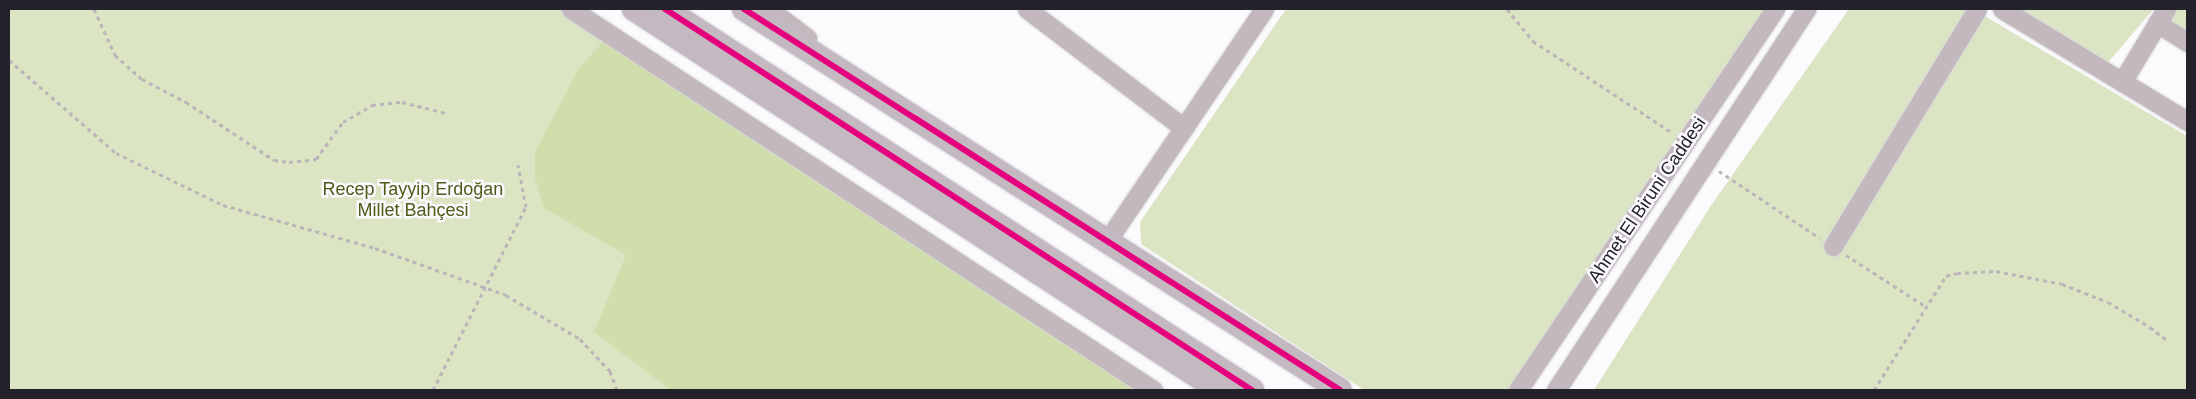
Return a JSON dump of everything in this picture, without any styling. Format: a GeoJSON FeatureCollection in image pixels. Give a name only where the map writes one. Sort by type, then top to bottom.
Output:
{"type":"FeatureCollection","features":[{"type":"Feature","properties":{"kind":"main road"},"geometry":{"type":"LineString","coordinates":[[634,9],[1219,390]]}},
{"type":"Feature","properties":{"kind":"main road"},"geometry":{"type":"LineString","coordinates":[[665,9],[1252,390]]}},
{"type":"Feature","properties":{"kind":"main road"},"geometry":{"type":"LineString","coordinates":[[744,9],[1340,390]]}},
{"type":"Feature","properties":{"kind":"street"},"geometry":{"type":"LineString","coordinates":[[571,9],[1154,390]]}},
{"type":"Feature","properties":{"kind":"street"},"geometry":{"type":"LineString","coordinates":[[770,9],[883,97]]}},
{"type":"Feature","properties":{"kind":"street"},"geometry":{"type":"LineString","coordinates":[[1026,9],[1184,128]]}},
{"type":"Feature","properties":{"kind":"street"},"geometry":{"type":"LineString","coordinates":[[1107,241],[1264,9]]}},
{"type":"Feature","properties":{"kind":"street","name":"Ahmet El Biruni Caddesi"},"geometry":{"type":"LineString","coordinates":[[1518,390],[1775,9]]}},
{"type":"Feature","properties":{"kind":"street"},"geometry":{"type":"LineString","coordinates":[[1833,246],[1977,9]]}},
{"type":"Feature","properties":{"kind":"street"},"geometry":{"type":"LineString","coordinates":[[2002,9],[2187,121]]}},
{"type":"Feature","properties":{"kind":"street","name":"Ahmet El Biruni Caddesi"},"geometry":{"type":"LineString","coordinates":[[1556,390],[1803,11]]}},
{"type":"Feature","properties":{"kind":"street"},"geometry":{"type":"LineString","coordinates":[[2122,82],[2161,16],[2187,42]]}},
{"type":"Feature","properties":{"kind":"path"},"geometry":{"type":"LineString","coordinates":[[94,9],[115,54],[142,79],[186,102],[274,160],[289,162],[316,159],[343,122],[372,105],[402,102],[446,113]]}},
{"type":"Feature","properties":{"kind":"path"},"geometry":{"type":"LineString","coordinates":[[1507,9],[1532,41],[1686,142]]}},
{"type":"Feature","properties":{"kind":"path"},"geometry":{"type":"LineString","coordinates":[[9,60],[116,153],[223,205],[375,248],[506,295],[580,339],[610,371],[617,390]]}},
{"type":"Feature","properties":{"kind":"path"},"geometry":{"type":"LineString","coordinates":[[1705,162],[1925,306]]}},
{"type":"Feature","properties":{"kind":"path"},"geometry":{"type":"LineString","coordinates":[[433,390],[526,207],[518,165]]}},
{"type":"Feature","properties":{"kind":"path"},"geometry":{"type":"LineString","coordinates":[[1874,390],[1925,306],[1946,276],[1969,271],[1996,271],[2049,281],[2086,292],[2130,314],[2169,342]]}},
{"type":"Feature","properties":{"kind":"green space","name":"Recep Tayyip Erdoğan Millet Bahçesi"},"geometry":{"type":"Polygon","coordinates":[[[9,9],[583,9],[1163,390],[9,390],[9,9]]]}},
{"type":"Feature","properties":{"kind":"green space"},"geometry":{"type":"Polygon","coordinates":[[[1286,9],[1781,9],[1528,390],[1364,390],[1141,244],[1140,222],[1286,9]]]}},
{"type":"Feature","properties":{"kind":"green space"},"geometry":{"type":"Polygon","coordinates":[[[1849,9],[1973,9],[2187,136],[2187,390],[1594,390],[1712,204],[1849,9]]]}},
{"type":"Feature","properties":{"kind":"green space"},"geometry":{"type":"Polygon","coordinates":[[[2006,9],[2187,9],[2187,30],[2153,10],[2104,67],[2006,9]]]}},
{"type":"Feature","properties":{"kind":"green space"},"geometry":{"type":"Polygon","coordinates":[[[614,29],[1166,390],[671,390],[594,332],[626,255],[544,208],[535,178],[535,152],[578,70],[614,29]]]}},
{"type":"Feature","properties":{"kind":"transit line"},"geometry":{"type":"LineString","coordinates":[[665,9],[1252,390]]}},
{"type":"Feature","properties":{"kind":"transit line"},"geometry":{"type":"LineString","coordinates":[[744,9],[1340,390]]}}]}
